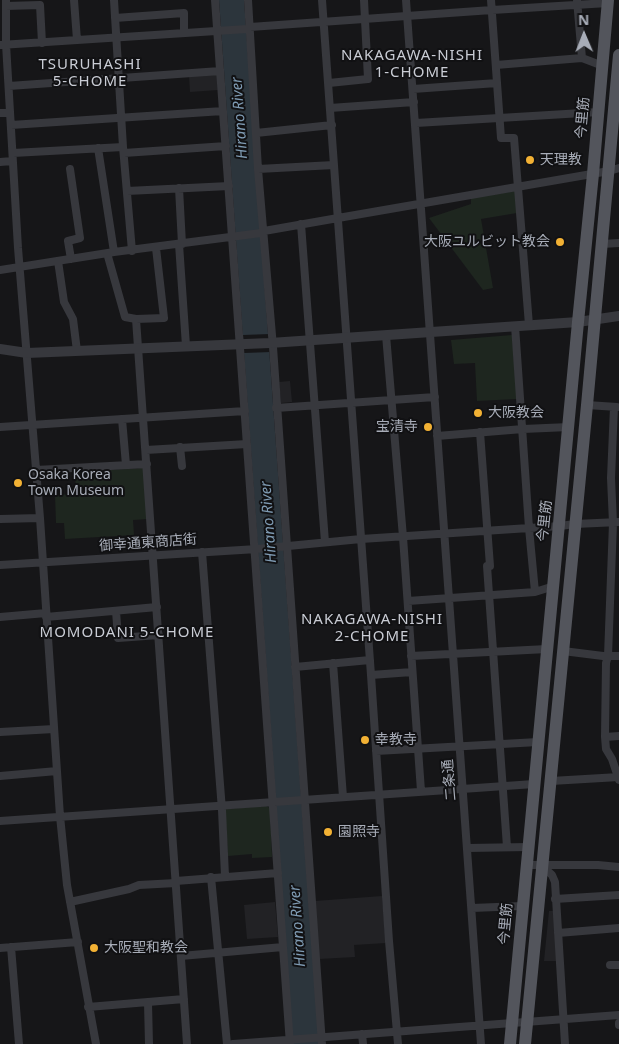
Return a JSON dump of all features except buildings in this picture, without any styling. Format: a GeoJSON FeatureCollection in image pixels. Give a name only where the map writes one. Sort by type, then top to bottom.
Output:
{"type":"FeatureCollection","features":[{"type":"Feature","properties":{"kind":"main road","name":"今里筋"},"geometry":{"type":"LineString","coordinates":[[510,1044],[528,847],[528,784],[538,742],[554,586],[608,2]]}},
{"type":"Feature","properties":{"kind":"main road"},"geometry":{"type":"LineString","coordinates":[[525,1044],[602,244],[615,169],[619,55]]}},
{"type":"Feature","properties":{"kind":"street"},"geometry":{"type":"LineString","coordinates":[[74,0],[77,40]]}},
{"type":"Feature","properties":{"kind":"street"},"geometry":{"type":"LineString","coordinates":[[114,0],[123,150],[132,251]]}},
{"type":"Feature","properties":{"kind":"street"},"geometry":{"type":"LineString","coordinates":[[215,0],[220,31],[220,72],[242,344],[247,444],[291,1041]]}},
{"type":"Feature","properties":{"kind":"street"},"geometry":{"type":"LineString","coordinates":[[248,0],[248,28],[262,232],[321,1040]]}},
{"type":"Feature","properties":{"kind":"street"},"geometry":{"type":"LineString","coordinates":[[322,0],[398,1044]]}},
{"type":"Feature","properties":{"kind":"street"},"geometry":{"type":"LineString","coordinates":[[329,83],[368,79],[364,0]]}},
{"type":"Feature","properties":{"kind":"street","name":"二条通"},"geometry":{"type":"LineString","coordinates":[[406,0],[481,1044]]}},
{"type":"Feature","properties":{"kind":"street"},"geometry":{"type":"LineString","coordinates":[[491,0],[501,138],[514,138],[529,325]]}},
{"type":"Feature","properties":{"kind":"street"},"geometry":{"type":"LineString","coordinates":[[577,2],[582,58]]}},
{"type":"Feature","properties":{"kind":"street"},"geometry":{"type":"LineString","coordinates":[[3,45],[220,31],[577,2],[608,2]]}},
{"type":"Feature","properties":{"kind":"street"},"geometry":{"type":"LineString","coordinates":[[42,43],[40,5],[6,3],[3,45],[9,82],[20,267],[40,518],[60,816],[67,885],[96,1044]]}},
{"type":"Feature","properties":{"kind":"street"},"geometry":{"type":"LineString","coordinates":[[115,18],[184,13],[184,33]]}},
{"type":"Feature","properties":{"kind":"street"},"geometry":{"type":"LineString","coordinates":[[496,65],[582,58],[603,66]]}},
{"type":"Feature","properties":{"kind":"street"},"geometry":{"type":"LineString","coordinates":[[0,79],[9,82],[220,72]]}},
{"type":"Feature","properties":{"kind":"street"},"geometry":{"type":"LineString","coordinates":[[413,89],[497,83]]}},
{"type":"Feature","properties":{"kind":"street"},"geometry":{"type":"LineString","coordinates":[[330,108],[414,102]]}},
{"type":"Feature","properties":{"kind":"street"},"geometry":{"type":"LineString","coordinates":[[11,125],[223,111]]}},
{"type":"Feature","properties":{"kind":"street"},"geometry":{"type":"LineString","coordinates":[[416,123],[599,112]]}},
{"type":"Feature","properties":{"kind":"street"},"geometry":{"type":"LineString","coordinates":[[0,114],[10,113]]}},
{"type":"Feature","properties":{"kind":"street"},"geometry":{"type":"LineString","coordinates":[[256,132],[332,125]]}},
{"type":"Feature","properties":{"kind":"street"},"geometry":{"type":"LineString","coordinates":[[0,162],[13,157],[98,148],[123,150],[226,146]]}},
{"type":"Feature","properties":{"kind":"street"},"geometry":{"type":"LineString","coordinates":[[98,148],[110,253],[125,317],[136,319],[164,318],[156,248]]}},
{"type":"Feature","properties":{"kind":"street"},"geometry":{"type":"LineString","coordinates":[[258,169],[334,165]]}},
{"type":"Feature","properties":{"kind":"street"},"geometry":{"type":"LineString","coordinates":[[70,169],[80,238],[68,241],[71,259]]}},
{"type":"Feature","properties":{"kind":"street"},"geometry":{"type":"LineString","coordinates":[[0,270],[262,232],[615,169]]}},
{"type":"Feature","properties":{"kind":"street"},"geometry":{"type":"LineString","coordinates":[[127,191],[229,186]]}},
{"type":"Feature","properties":{"kind":"street"},"geometry":{"type":"LineString","coordinates":[[179,188],[186,346]]}},
{"type":"Feature","properties":{"kind":"street"},"geometry":{"type":"LineString","coordinates":[[301,224],[325,542]]}},
{"type":"Feature","properties":{"kind":"street"},"geometry":{"type":"LineString","coordinates":[[602,244],[619,243]]}},
{"type":"Feature","properties":{"kind":"street"},"geometry":{"type":"LineString","coordinates":[[58,261],[64,302],[73,319],[77,351]]}},
{"type":"Feature","properties":{"kind":"street"},"geometry":{"type":"LineString","coordinates":[[0,349],[27,353],[271,343],[578,322],[619,316]]}},
{"type":"Feature","properties":{"kind":"street"},"geometry":{"type":"LineString","coordinates":[[136,319],[187,1044]]}},
{"type":"Feature","properties":{"kind":"street"},"geometry":{"type":"LineString","coordinates":[[515,326],[535,592]]}},
{"type":"Feature","properties":{"kind":"street"},"geometry":{"type":"LineString","coordinates":[[386,335],[408,601],[421,791]]}},
{"type":"Feature","properties":{"kind":"street"},"geometry":{"type":"LineString","coordinates":[[276,408],[435,397]]}},
{"type":"Feature","properties":{"kind":"street"},"geometry":{"type":"LineString","coordinates":[[551,780],[619,778],[616,759],[606,749],[605,736],[606,663],[616,523],[616,407],[587,404]]}},
{"type":"Feature","properties":{"kind":"street"},"geometry":{"type":"LineString","coordinates":[[0,427],[245,410]]}},
{"type":"Feature","properties":{"kind":"street"},"geometry":{"type":"LineString","coordinates":[[122,419],[126,465]]}},
{"type":"Feature","properties":{"kind":"street"},"geometry":{"type":"LineString","coordinates":[[437,436],[569,427]]}},
{"type":"Feature","properties":{"kind":"street"},"geometry":{"type":"LineString","coordinates":[[480,432],[490,566],[487,566],[488,595],[507,847]]}},
{"type":"Feature","properties":{"kind":"street"},"geometry":{"type":"LineString","coordinates":[[146,450],[247,444]]}},
{"type":"Feature","properties":{"kind":"street"},"geometry":{"type":"LineString","coordinates":[[180,447],[182,466]]}},
{"type":"Feature","properties":{"kind":"street"},"geometry":{"type":"LineString","coordinates":[[36,470],[147,464]]}},
{"type":"Feature","properties":{"kind":"street"},"geometry":{"type":"LineString","coordinates":[[0,519],[40,518]]}},
{"type":"Feature","properties":{"kind":"street","name":"御幸通東商店街"},"geometry":{"type":"LineString","coordinates":[[0,566],[256,549],[403,536],[616,523]]}},
{"type":"Feature","properties":{"kind":"street"},"geometry":{"type":"LineString","coordinates":[[202,552],[222,805],[224,876]]}},
{"type":"Feature","properties":{"kind":"street"},"geometry":{"type":"LineString","coordinates":[[408,601],[535,592],[554,586]]}},
{"type":"Feature","properties":{"kind":"street"},"geometry":{"type":"LineString","coordinates":[[0,617],[157,607]]}},
{"type":"Feature","properties":{"kind":"street"},"geometry":{"type":"LineString","coordinates":[[116,610],[118,638],[159,635]]}},
{"type":"Feature","properties":{"kind":"street"},"geometry":{"type":"LineString","coordinates":[[411,656],[547,649]]}},
{"type":"Feature","properties":{"kind":"street"},"geometry":{"type":"LineString","coordinates":[[563,651],[619,656]]}},
{"type":"Feature","properties":{"kind":"street"},"geometry":{"type":"LineString","coordinates":[[295,667],[370,660]]}},
{"type":"Feature","properties":{"kind":"street"},"geometry":{"type":"LineString","coordinates":[[333,663],[343,797]]}},
{"type":"Feature","properties":{"kind":"street"},"geometry":{"type":"LineString","coordinates":[[371,675],[412,672]]}},
{"type":"Feature","properties":{"kind":"street"},"geometry":{"type":"LineString","coordinates":[[0,732],[54,729]]}},
{"type":"Feature","properties":{"kind":"street"},"geometry":{"type":"LineString","coordinates":[[605,736],[619,736]]}},
{"type":"Feature","properties":{"kind":"street"},"geometry":{"type":"LineString","coordinates":[[376,751],[538,742]]}},
{"type":"Feature","properties":{"kind":"street"},"geometry":{"type":"LineString","coordinates":[[0,776],[57,771]]}},
{"type":"Feature","properties":{"kind":"street"},"geometry":{"type":"LineString","coordinates":[[0,821],[528,784]]}},
{"type":"Feature","properties":{"kind":"street"},"geometry":{"type":"LineString","coordinates":[[468,848],[528,847]]}},
{"type":"Feature","properties":{"kind":"street"},"geometry":{"type":"LineString","coordinates":[[526,865],[598,865],[619,868]]}},
{"type":"Feature","properties":{"kind":"street"},"geometry":{"type":"LineString","coordinates":[[542,866],[552,874],[554,882],[565,1044]]}},
{"type":"Feature","properties":{"kind":"street"},"geometry":{"type":"LineString","coordinates":[[70,902],[139,885],[211,877],[278,873]]}},
{"type":"Feature","properties":{"kind":"street"},"geometry":{"type":"LineString","coordinates":[[211,877],[227,1044]]}},
{"type":"Feature","properties":{"kind":"street"},"geometry":{"type":"LineString","coordinates":[[555,899],[619,895]]}},
{"type":"Feature","properties":{"kind":"street"},"geometry":{"type":"LineString","coordinates":[[472,908],[522,906]]}},
{"type":"Feature","properties":{"kind":"street"},"geometry":{"type":"LineString","coordinates":[[558,933],[619,928]]}},
{"type":"Feature","properties":{"kind":"street"},"geometry":{"type":"LineString","coordinates":[[0,948],[78,942]]}},
{"type":"Feature","properties":{"kind":"street"},"geometry":{"type":"LineString","coordinates":[[11,947],[19,1044]]}},
{"type":"Feature","properties":{"kind":"street"},"geometry":{"type":"LineString","coordinates":[[181,956],[283,947]]}},
{"type":"Feature","properties":{"kind":"street"},"geometry":{"type":"LineString","coordinates":[[610,966],[619,965]]}},
{"type":"Feature","properties":{"kind":"street"},"geometry":{"type":"LineString","coordinates":[[88,1007],[184,999]]}},
{"type":"Feature","properties":{"kind":"street"},"geometry":{"type":"LineString","coordinates":[[148,1002],[150,1044]]}},
{"type":"Feature","properties":{"kind":"street"},"geometry":{"type":"LineString","coordinates":[[232,1044],[321,1040],[397,1031],[619,1015]]}},
{"type":"Feature","properties":{"kind":"street"},"geometry":{"type":"LineString","coordinates":[[362,1034],[363,1044]]}},
{"type":"Feature","properties":{"kind":"shaded area"},"geometry":{"type":"Polygon","coordinates":[[[217,73],[218,90],[190,92],[189,75],[217,73]]]}},
{"type":"Feature","properties":{"kind":"shaded area"},"geometry":{"type":"Polygon","coordinates":[[[515,191],[517,213],[481,219],[493,288],[483,290],[429,218],[471,204],[471,198],[515,191]]]}},
{"type":"Feature","properties":{"kind":"shaded area"},"geometry":{"type":"Polygon","coordinates":[[[512,335],[517,399],[477,401],[475,363],[454,364],[451,340],[512,335]]]}},
{"type":"Feature","properties":{"kind":"shaded area"},"geometry":{"type":"Polygon","coordinates":[[[290,381],[292,402],[281,403],[279,382],[290,381]]]}},
{"type":"Feature","properties":{"kind":"shaded area"},"geometry":{"type":"Polygon","coordinates":[[[145,468],[148,519],[133,520],[134,535],[65,539],[64,523],[56,523],[55,495],[76,494],[75,472],[145,468]]]}},
{"type":"Feature","properties":{"kind":"shaded area"},"geometry":{"type":"Polygon","coordinates":[[[266,806],[270,808],[272,857],[252,858],[252,854],[228,856],[225,809],[266,806]]]}},
{"type":"Feature","properties":{"kind":"shaded area"},"geometry":{"type":"Polygon","coordinates":[[[382,896],[386,943],[354,945],[355,957],[319,959],[315,901],[382,896]]]}},
{"type":"Feature","properties":{"kind":"shaded area"},"geometry":{"type":"Polygon","coordinates":[[[275,902],[278,937],[247,939],[244,905],[275,902]]]}},
{"type":"Feature","properties":{"kind":"shaded area"},"geometry":{"type":"Polygon","coordinates":[[[549,911],[554,911],[557,961],[544,961],[549,911]]]}},
{"type":"Feature","properties":{"kind":"water","name":"Hirano River"},"geometry":{"type":"Polygon","coordinates":[[[219,0],[244,0],[319,1044],[293,1044],[219,0]]]}},
{"type":"Feature","properties":{"kind":"pier"},"geometry":{"type":"Polygon","coordinates":[[[270,334],[271,352],[244,353],[243,335],[270,334]]]}},
{"type":"Feature","properties":{"kind":"place","name":"天理教"},"geometry":{"type":"Point","coordinates":[530,160]}},
{"type":"Feature","properties":{"kind":"place","name":"大阪ユルビット教会"},"geometry":{"type":"Point","coordinates":[560,242]}},
{"type":"Feature","properties":{"kind":"place","name":"大阪教会"},"geometry":{"type":"Point","coordinates":[478,413]}},
{"type":"Feature","properties":{"kind":"place","name":"宝清寺"},"geometry":{"type":"Point","coordinates":[428,427]}},
{"type":"Feature","properties":{"kind":"place","name":"Osaka Korea Town Museum"},"geometry":{"type":"Point","coordinates":[18,483]}},
{"type":"Feature","properties":{"kind":"place","name":"幸教寺"},"geometry":{"type":"Point","coordinates":[365,740]}},
{"type":"Feature","properties":{"kind":"place","name":"園照寺"},"geometry":{"type":"Point","coordinates":[328,832]}},
{"type":"Feature","properties":{"kind":"place","name":"大阪聖和教会"},"geometry":{"type":"Point","coordinates":[94,948]}},
{"type":"Feature","properties":{"kind":"district","name":"NAKAGAWA-NISHI 1-CHOME"},"geometry":{"type":"Point","coordinates":[412,64]}},
{"type":"Feature","properties":{"kind":"district","name":"TSURUHASHI 5-CHOME"},"geometry":{"type":"Point","coordinates":[90,74]}},
{"type":"Feature","properties":{"kind":"district","name":"NAKAGAWA-NISHI 2-CHOME"},"geometry":{"type":"Point","coordinates":[372,628]}},
{"type":"Feature","properties":{"kind":"district","name":"MOMODANI 5-CHOME"},"geometry":{"type":"Point","coordinates":[127,633]}}]}
